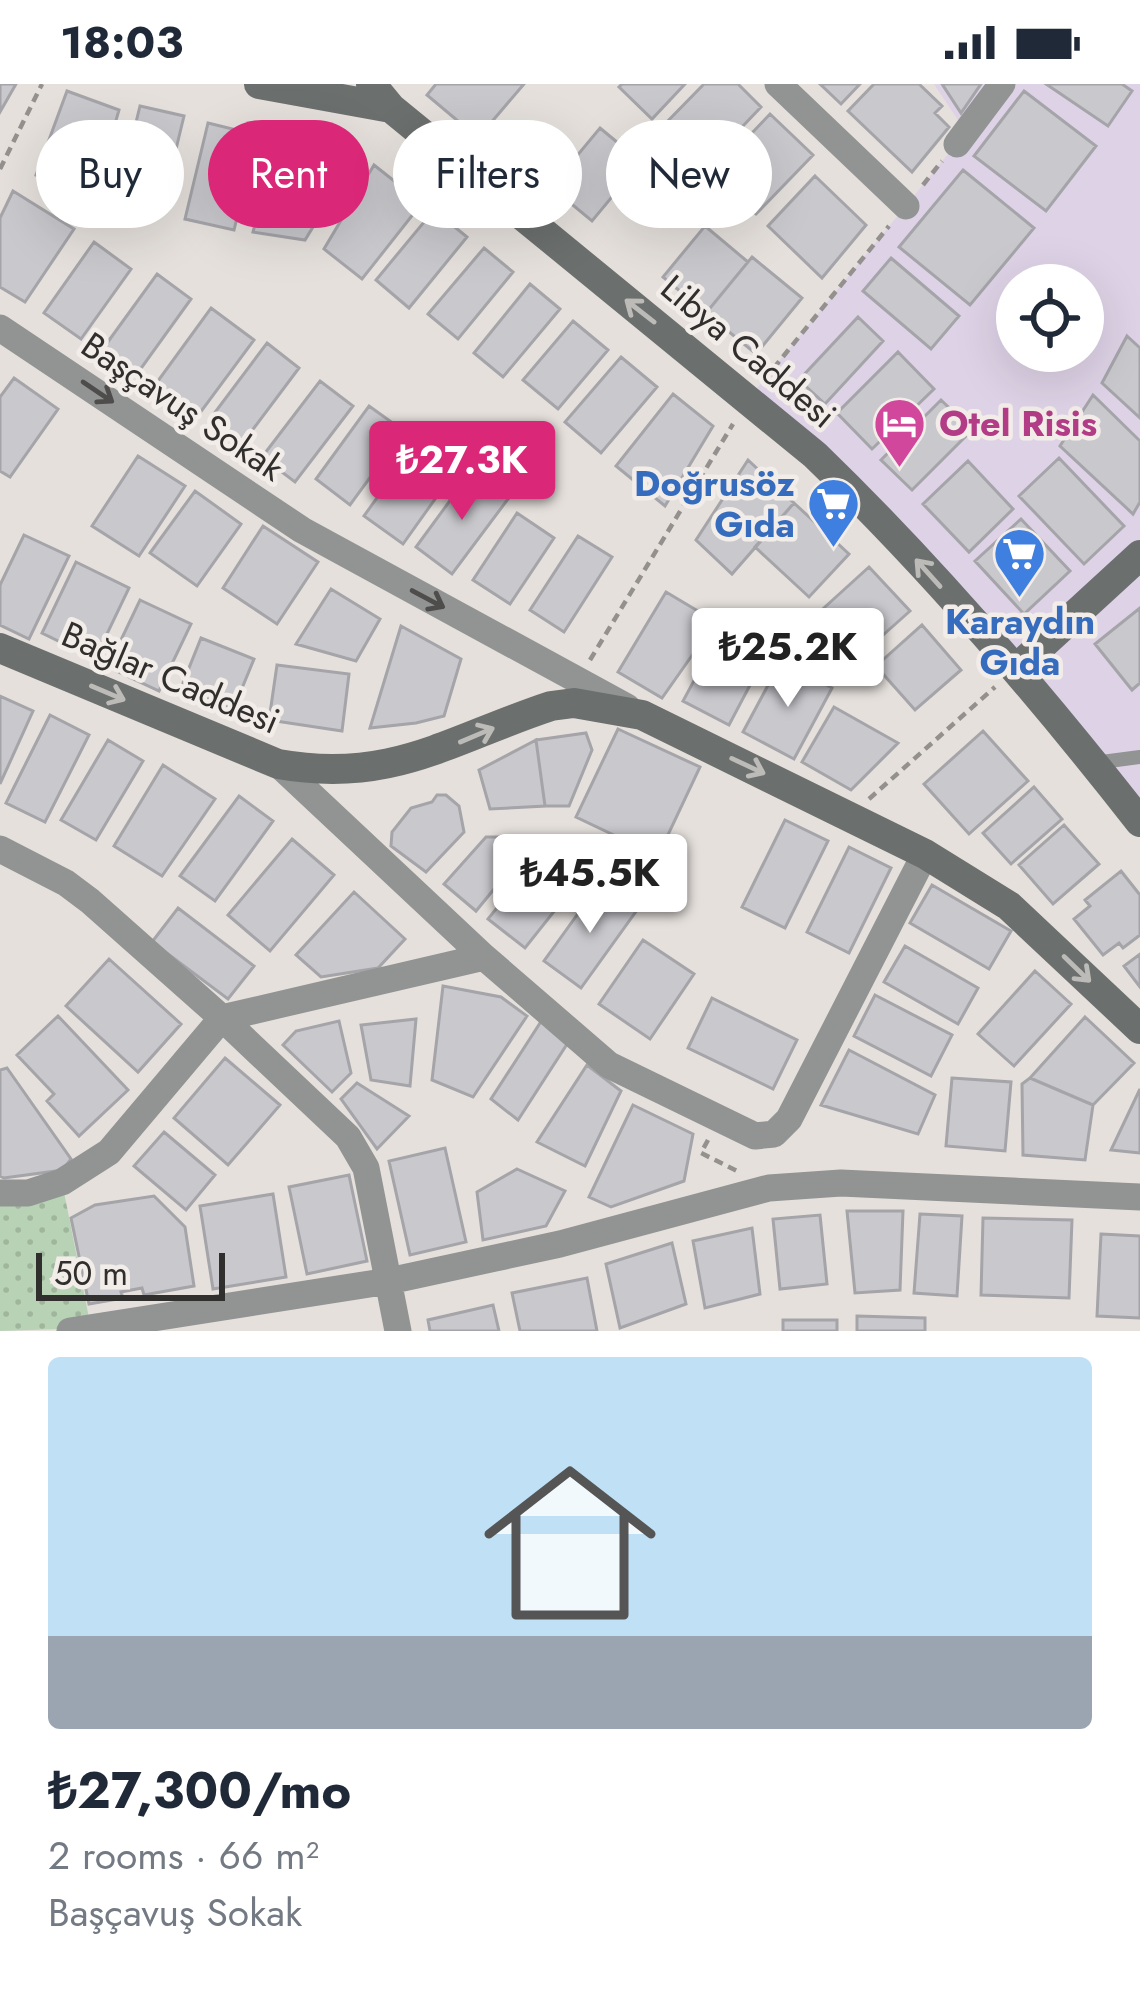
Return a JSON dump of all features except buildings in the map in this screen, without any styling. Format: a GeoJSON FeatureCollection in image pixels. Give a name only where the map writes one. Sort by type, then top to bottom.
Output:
{"type":"FeatureCollection","features":[{"type":"Feature","properties":{"kind":"main road"},"geometry":{"type":"LineString","coordinates":[[259,84],[391,108]]}},
{"type":"Feature","properties":{"kind":"main road","name":"Libya Caddesi"},"geometry":{"type":"LineString","coordinates":[[370,84],[391,108],[749,398],[864,502],[1016,669],[1140,822]]}},
{"type":"Feature","properties":{"kind":"main road"},"geometry":{"type":"LineString","coordinates":[[1016,669],[1140,555]]}},
{"type":"Feature","properties":{"kind":"main road","name":"Bağlar Caddesi"},"geometry":{"type":"LineString","coordinates":[[0,648],[278,764],[339,771],[391,766],[524,715],[574,703],[642,715],[852,815],[969,878],[1019,915],[1140,1030]]}},
{"type":"Feature","properties":{"kind":"street"},"geometry":{"type":"LineString","coordinates":[[778,84],[906,206]]}},
{"type":"Feature","properties":{"kind":"street"},"geometry":{"type":"LineString","coordinates":[[957,144],[1002,84]]}},
{"type":"Feature","properties":{"kind":"street","name":"Başçavuş Sokak"},"geometry":{"type":"LineString","coordinates":[[0,328],[302,530],[642,715]]}},
{"type":"Feature","properties":{"kind":"street"},"geometry":{"type":"LineString","coordinates":[[278,764],[609,1065],[745,1132],[770,1135],[789,1119],[925,854]]}},
{"type":"Feature","properties":{"kind":"street"},"geometry":{"type":"LineString","coordinates":[[0,849],[90,901],[348,1137],[366,1168],[398,1331]]}},
{"type":"Feature","properties":{"kind":"street"},"geometry":{"type":"LineString","coordinates":[[0,1193],[28,1193],[62,1182],[109,1152],[222,1018],[484,956]]}},
{"type":"Feature","properties":{"kind":"street"},"geometry":{"type":"LineString","coordinates":[[70,1331],[388,1281],[560,1244],[769,1187],[841,1183],[1140,1197]]}},
{"type":"Feature","properties":{"kind":"lane"},"geometry":{"type":"LineString","coordinates":[[1094,763],[1140,757]]}},
{"type":"Feature","properties":{"kind":"path"},"geometry":{"type":"LineString","coordinates":[[0,169],[42,84]]}},
{"type":"Feature","properties":{"kind":"path"},"geometry":{"type":"LineString","coordinates":[[577,681],[749,398],[957,144]]}},
{"type":"Feature","properties":{"kind":"path"},"geometry":{"type":"LineString","coordinates":[[852,815],[1016,669]]}},
{"type":"Feature","properties":{"kind":"path"},"geometry":{"type":"LineString","coordinates":[[745,1132],[735,1153],[708,1140],[701,1153],[769,1187]]}},
{"type":"Feature","properties":{"kind":"shaded area"},"geometry":{"type":"Polygon","coordinates":[[[934,84],[1140,84],[1140,822],[749,398],[966,132],[934,84]]]}},
{"type":"Feature","properties":{"kind":"green space"},"geometry":{"type":"Polygon","coordinates":[[[62,1182],[91,1328],[0,1331],[0,1193],[62,1182]]]}},
{"type":"Feature","properties":{"kind":"place","name":"Otel Risis"},"geometry":{"type":"Point","coordinates":[900,469]}},
{"type":"Feature","properties":{"kind":"place","name":"Doğrusöz Gıda"},"geometry":{"type":"Point","coordinates":[834,550]}},
{"type":"Feature","properties":{"kind":"place","name":"Karaydın Gıda"},"geometry":{"type":"Point","coordinates":[1020,599]}}]}
